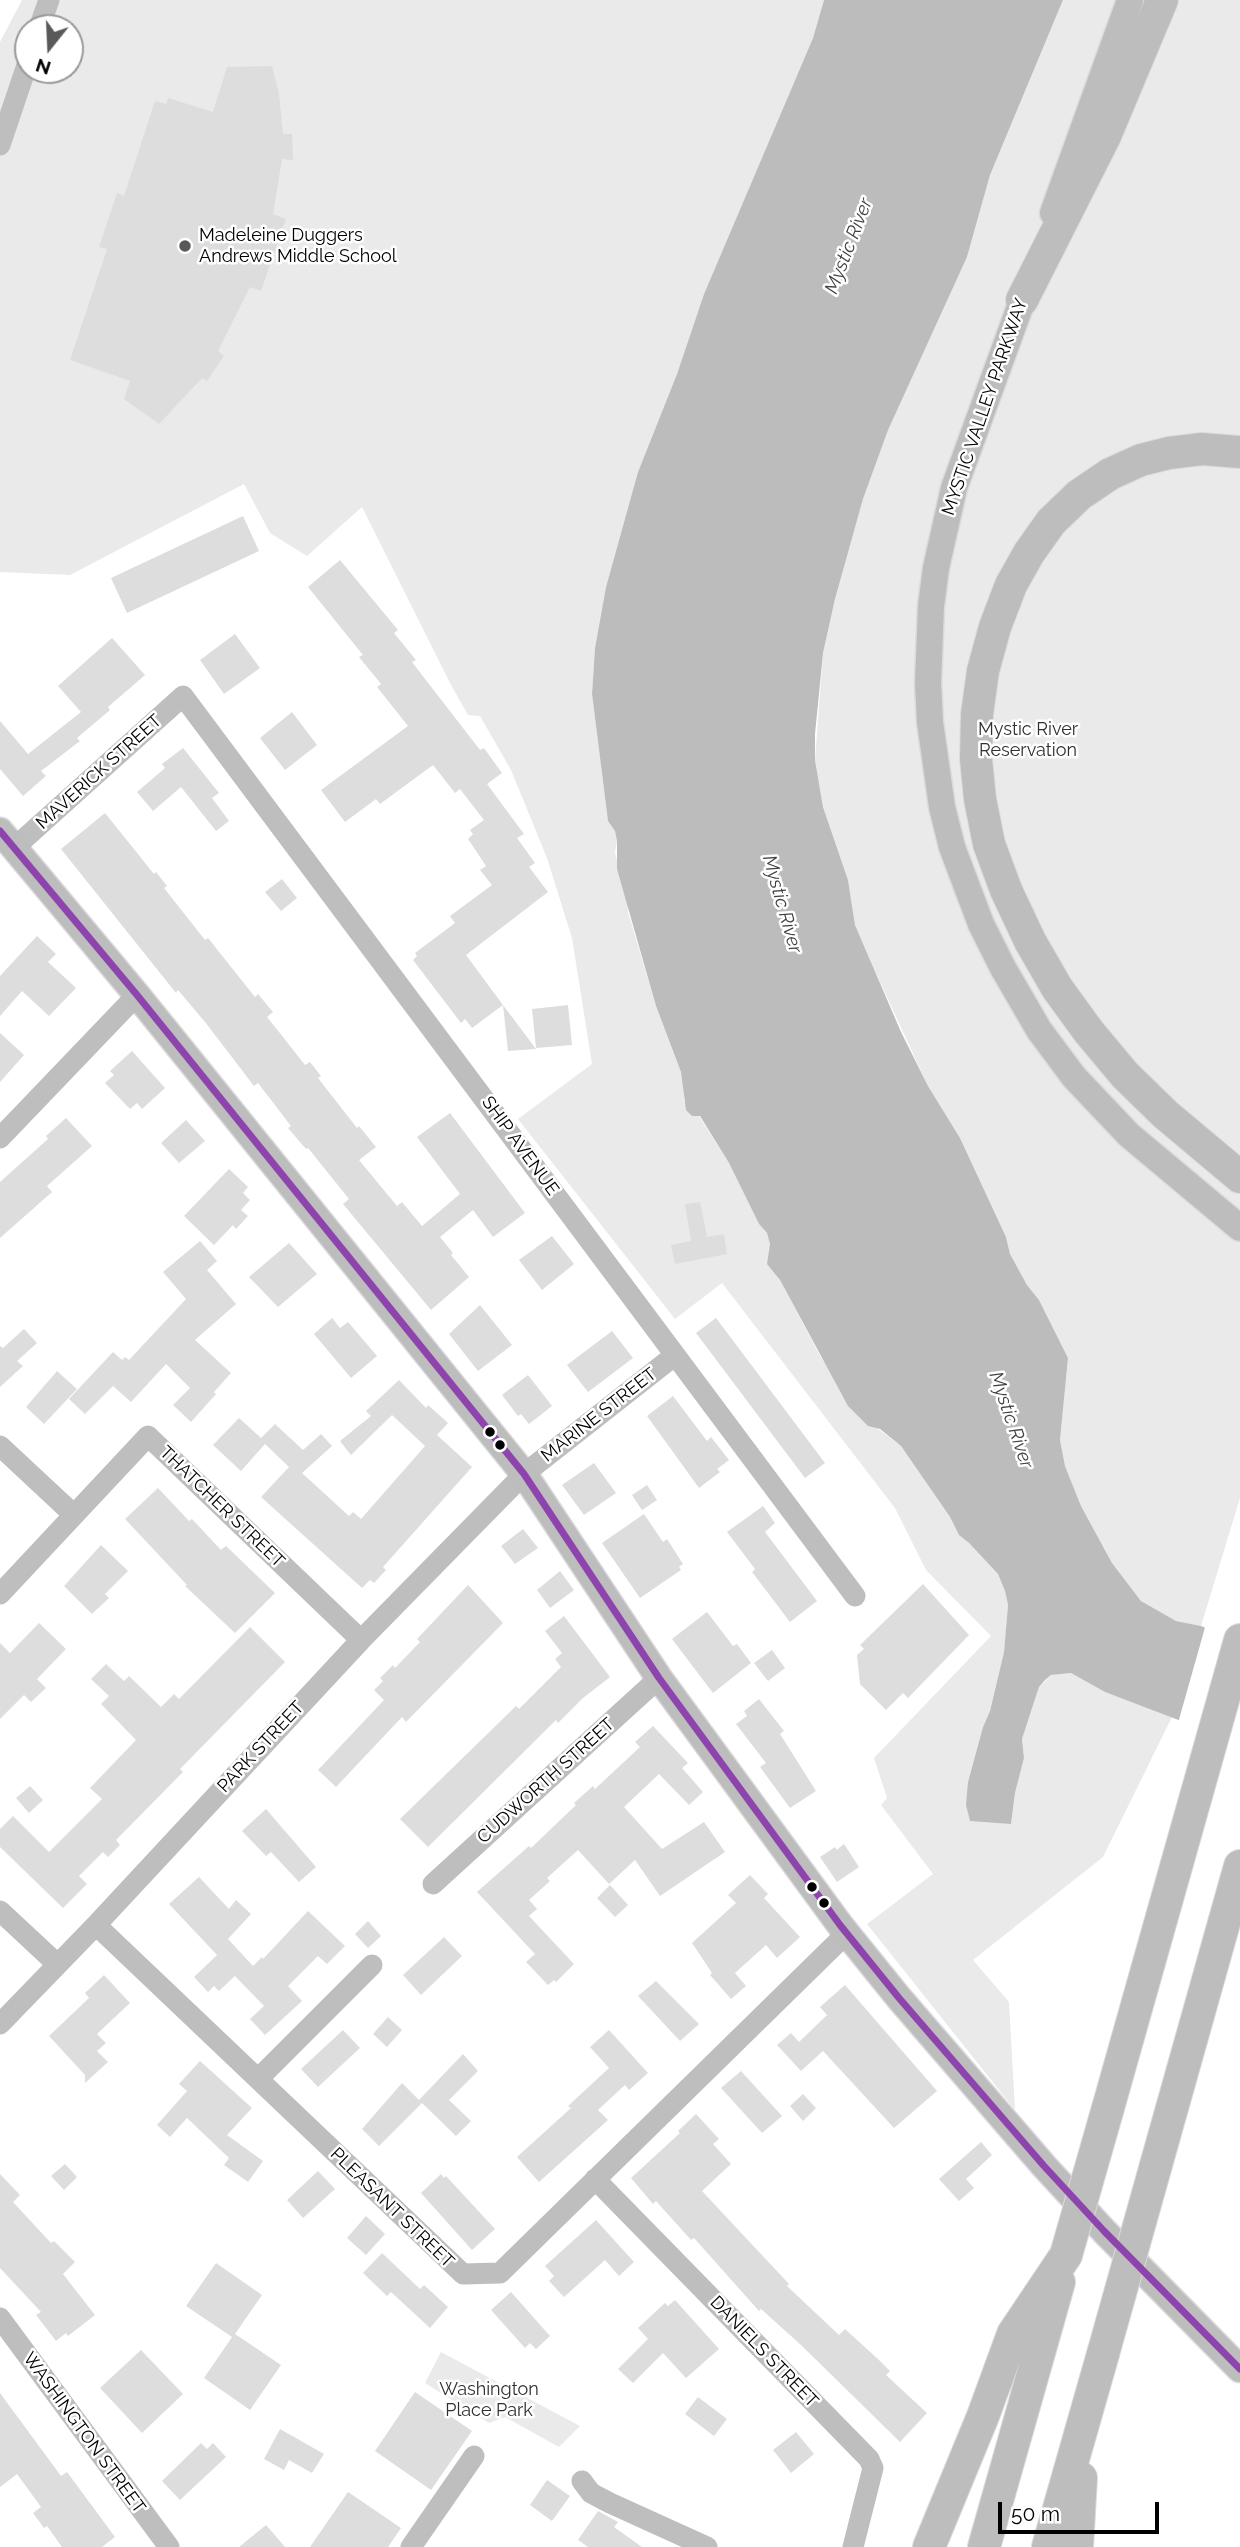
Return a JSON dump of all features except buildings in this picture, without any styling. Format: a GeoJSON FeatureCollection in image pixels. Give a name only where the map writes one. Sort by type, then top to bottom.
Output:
{"type":"FeatureCollection","features":[{"type":"Feature","properties":{"kind":"highway"},"geometry":{"type":"LineString","coordinates":[[1022,300],[1105,136],[1162,0]]}},
{"type":"Feature","properties":{"kind":"highway"},"geometry":{"type":"LineString","coordinates":[[1240,452],[1202,449],[1141,460],[1110,474],[1079,495],[1051,522],[1029,552],[995,627],[977,714],[976,760],[989,845],[1015,911],[1057,988],[1125,1075],[1165,1114],[1240,1177]]}},
{"type":"Feature","properties":{"kind":"highway"},"geometry":{"type":"LineString","coordinates":[[984,2547],[1050,2291],[1066,2255],[1240,1640]]}},
{"type":"Feature","properties":{"kind":"highway"},"geometry":{"type":"LineString","coordinates":[[1048,2547],[1240,1866]]}},
{"type":"Feature","properties":{"kind":"highway"},"geometry":{"type":"LineString","coordinates":[[929,2547],[1013,2334],[1050,2291]]}},
{"type":"Feature","properties":{"kind":"highway"},"geometry":{"type":"LineString","coordinates":[[1077,2547],[1083,2423]]}},
{"type":"Feature","properties":{"kind":"main road","name":"MYSTIC VALLEY PARKWAY"},"geometry":{"type":"LineString","coordinates":[[1130,0],[954,488],[936,568],[930,618],[929,682],[932,733],[942,807],[953,847],[981,924],[1039,1030],[1074,1077],[1129,1135],[1240,1228]]}},
{"type":"Feature","properties":{"kind":"main road"},"geometry":{"type":"LineString","coordinates":[[7,840],[137,995],[524,1474],[659,1678],[847,1933],[899,1998],[1044,2166],[1240,2369]]}},
{"type":"Feature","properties":{"kind":"street"},"geometry":{"type":"LineString","coordinates":[[0,145],[21,84]]}},
{"type":"Feature","properties":{"kind":"street","name":"MAVERICK STREET"},"geometry":{"type":"LineString","coordinates":[[7,840],[183,696]]}},
{"type":"Feature","properties":{"kind":"street","name":"SHIP AVENUE"},"geometry":{"type":"LineString","coordinates":[[183,696],[855,1596]]}},
{"type":"Feature","properties":{"kind":"street"},"geometry":{"type":"LineString","coordinates":[[0,1138],[137,995]]}},
{"type":"Feature","properties":{"kind":"street","name":"MARINE STREET"},"geometry":{"type":"LineString","coordinates":[[524,1474],[674,1356]]}},
{"type":"Feature","properties":{"kind":"street","name":"THATCHER STREET"},"geometry":{"type":"LineString","coordinates":[[0,1594],[148,1436],[360,1640]]}},
{"type":"Feature","properties":{"kind":"street"},"geometry":{"type":"LineString","coordinates":[[0,1446],[73,1514]]}},
{"type":"Feature","properties":{"kind":"street","name":"PARK STREET"},"geometry":{"type":"LineString","coordinates":[[0,2024],[96,1925],[360,1640],[524,1474]]}},
{"type":"Feature","properties":{"kind":"street","name":"CUDWORTH STREET"},"geometry":{"type":"LineString","coordinates":[[433,1884],[659,1678]]}},
{"type":"Feature","properties":{"kind":"street"},"geometry":{"type":"LineString","coordinates":[[0,1911],[57,1964]]}},
{"type":"Feature","properties":{"kind":"street","name":"PLEASANT STREET"},"geometry":{"type":"LineString","coordinates":[[96,1925],[463,2274],[500,2273],[847,1933]]}},
{"type":"Feature","properties":{"kind":"street"},"geometry":{"type":"LineString","coordinates":[[258,2079],[372,1965]]}},
{"type":"Feature","properties":{"kind":"street","name":"DANIELS STREET"},"geometry":{"type":"LineString","coordinates":[[595,2179],[869,2459],[873,2468],[853,2547]]}},
{"type":"Feature","properties":{"kind":"street","name":"WASHINGTON STREET"},"geometry":{"type":"LineString","coordinates":[[0,2318],[169,2547]]}},
{"type":"Feature","properties":{"kind":"street"},"geometry":{"type":"LineString","coordinates":[[411,2547],[474,2456]]}},
{"type":"Feature","properties":{"kind":"street"},"geometry":{"type":"LineString","coordinates":[[582,2481],[592,2493],[610,2503],[707,2547]]}},
{"type":"Feature","properties":{"kind":"green space"},"geometry":{"type":"Polygon","coordinates":[[[22,0],[824,0],[813,38],[704,294],[677,374],[638,472],[606,587],[595,648],[592,694],[608,821],[615,831],[615,853],[628,912],[656,1006],[681,1072],[684,1100],[692,1116],[699,1116],[729,1163],[759,1224],[767,1233],[770,1244],[768,1264],[780,1280],[833,1376],[874,1426],[901,1446],[950,1517],[959,1535],[998,1574],[1005,1591],[1008,1605],[1004,1652],[990,1711],[968,1782],[1011,1824],[1024,1758],[1022,1739],[1039,1687],[1051,1675],[1071,1673],[1105,1692],[1172,1717],[1103,1857],[973,1960],[1009,2002],[1015,2110],[867,1924],[933,1874],[881,1805],[887,1798],[874,1758],[991,1636],[926,1570],[895,1508],[722,1283],[675,1319],[518,1119],[592,1064],[572,938],[547,858],[511,770],[480,716],[468,715],[451,685],[362,507],[307,556],[270,533],[244,484],[70,575],[0,572],[0,42],[14,15],[14,84],[84,84],[84,14],[15,14],[22,0]]]}},
{"type":"Feature","properties":{"kind":"green space","name":"Mystic River Reservation"},"geometry":{"type":"Polygon","coordinates":[[[1063,0],[1240,0],[1240,1498],[1201,1626],[1176,1621],[1141,1601],[1112,1563],[1081,1506],[1065,1466],[1060,1440],[1068,1358],[1039,1300],[1027,1285],[1010,1254],[1006,1237],[960,1138],[928,1086],[855,925],[848,880],[823,807],[815,760],[823,653],[863,499],[888,429],[967,257],[990,175],[1063,0]]]}},
{"type":"Feature","properties":{"kind":"green space","name":"Washington Place Park"},"geometry":{"type":"Polygon","coordinates":[[[441,2352],[580,2426],[559,2447],[505,2417],[489,2423],[425,2383],[441,2352]]]}},
{"type":"Feature","properties":{"kind":"water","name":"Mystic River"},"geometry":{"type":"Polygon","coordinates":[[[824,0],[1063,0],[990,175],[967,257],[888,430],[863,499],[823,653],[815,734],[815,760],[823,807],[848,880],[855,925],[901,1032],[928,1086],[960,1138],[1006,1237],[1010,1254],[1027,1285],[1039,1300],[1068,1358],[1060,1440],[1065,1466],[1081,1506],[1112,1563],[1141,1601],[1176,1621],[1201,1626],[1230,1638],[1189,1724],[1105,1692],[1071,1673],[1051,1675],[1045,1680],[1039,1687],[1022,1739],[1024,1758],[1011,1824],[970,1821],[966,1805],[968,1782],[990,1711],[1004,1652],[1008,1605],[1005,1591],[998,1574],[959,1535],[950,1517],[901,1446],[880,1429],[868,1426],[848,1406],[780,1280],[767,1264],[770,1244],[767,1233],[759,1224],[729,1163],[700,1116],[692,1116],[686,1110],[681,1072],[656,1006],[617,869],[617,841],[615,831],[608,821],[592,694],[595,648],[606,587],[638,472],[677,374],[704,294],[813,38],[824,0]]]}},
{"type":"Feature","properties":{"kind":"pier"},"geometry":{"type":"Polygon","coordinates":[[[1206,1624],[1240,1637],[1240,1739],[1209,1734],[1178,1723],[1206,1624]]]}},
{"type":"Feature","properties":{"kind":"transit line"},"geometry":{"type":"LineString","coordinates":[[0,831],[137,995],[524,1474],[659,1678],[840,1925],[899,1998],[1044,2166],[1240,2369]]}},
{"type":"Feature","properties":{"kind":"place","name":"Madeleine Duggers Andrews Middle School"},"geometry":{"type":"Point","coordinates":[185,246]}}]}
